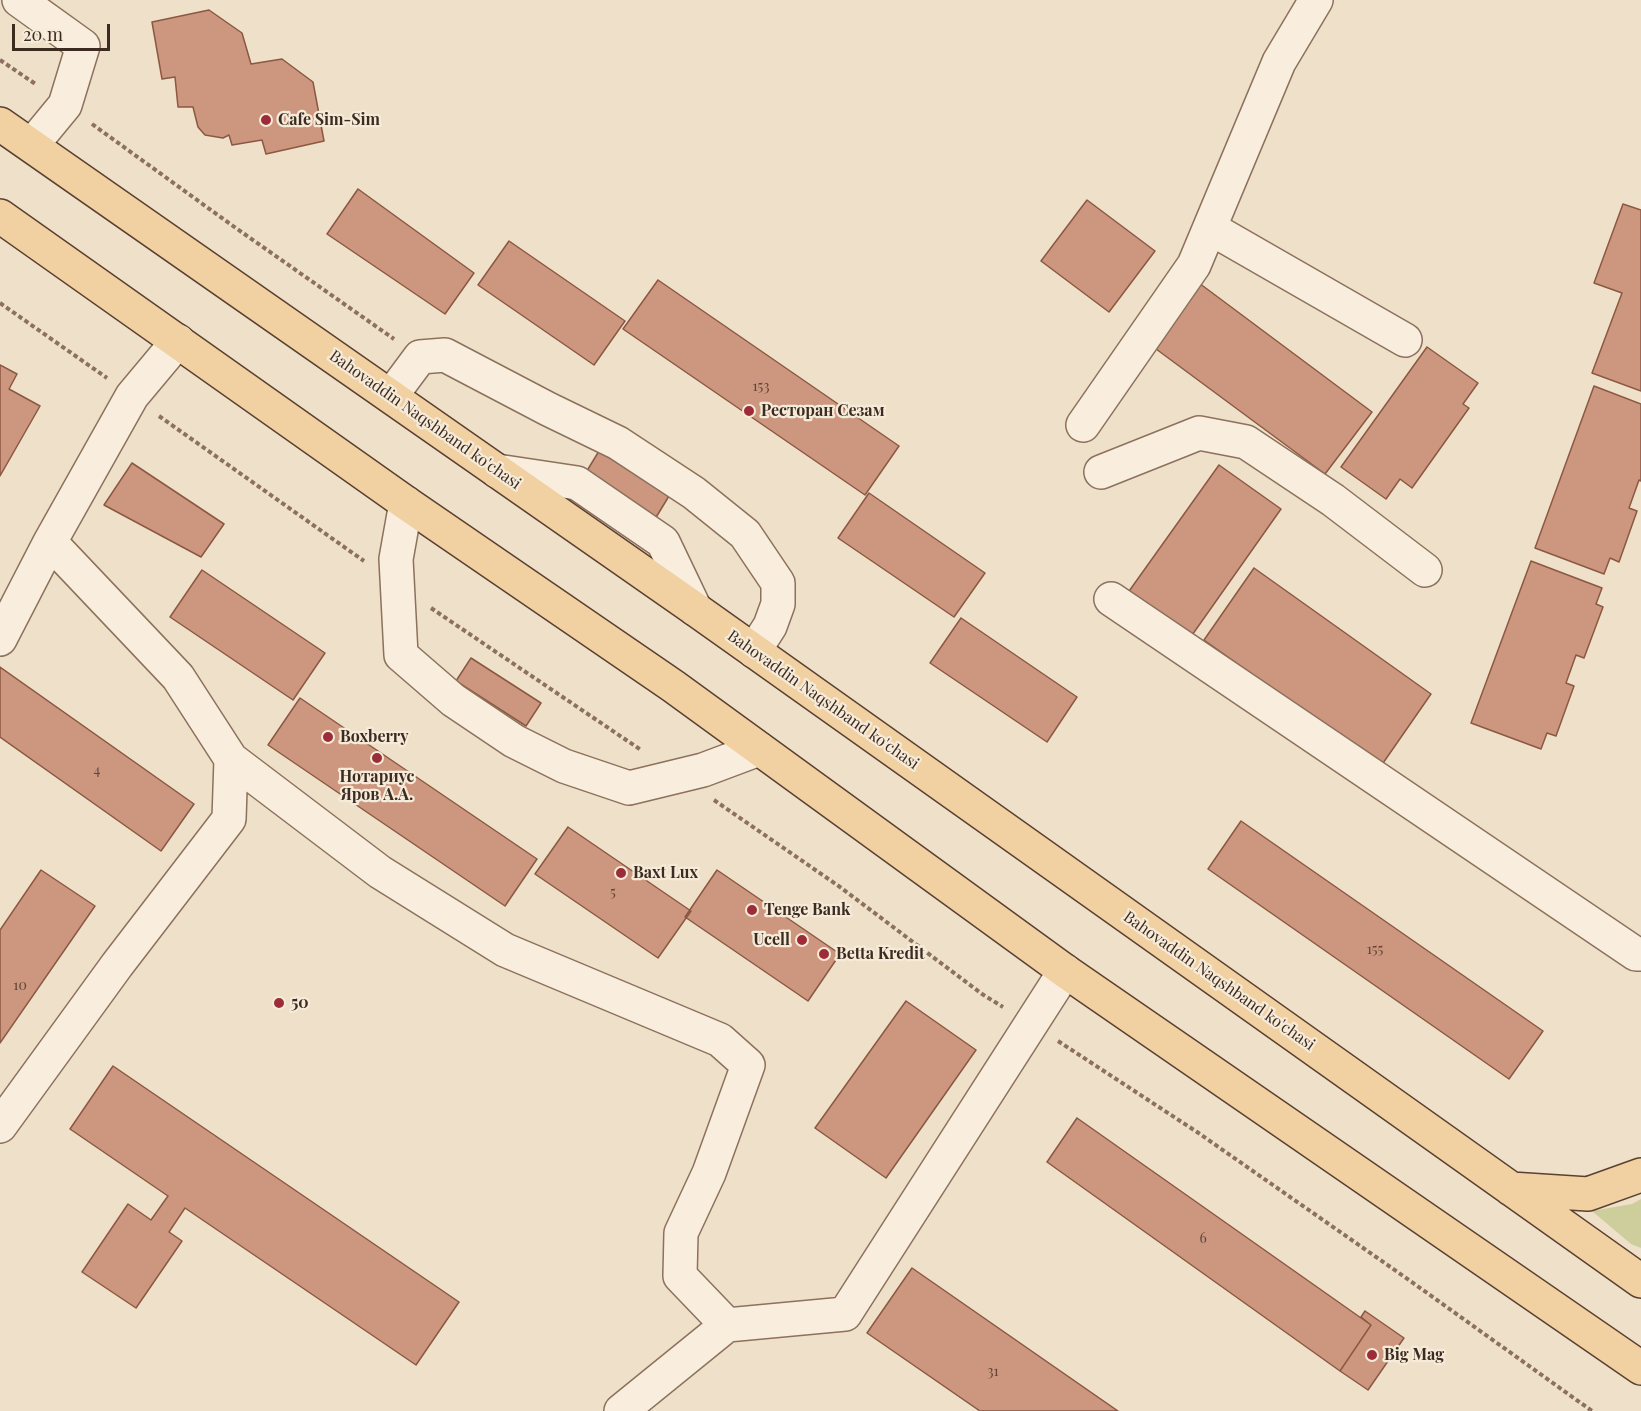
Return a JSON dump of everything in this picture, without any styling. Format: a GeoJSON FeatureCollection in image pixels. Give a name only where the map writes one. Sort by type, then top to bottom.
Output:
{"type":"FeatureCollection","features":[{"type":"Feature","properties":{"kind":"main road","name":"Bahovaddin Naqshband ko'chasi"},"geometry":{"type":"LineString","coordinates":[[0,124],[695,609],[1641,1281]]}},
{"type":"Feature","properties":{"kind":"main road"},"geometry":{"type":"LineString","coordinates":[[0,216],[406,503],[673,686],[1065,971],[1641,1368]]}},
{"type":"Feature","properties":{"kind":"main road"},"geometry":{"type":"LineString","coordinates":[[1511,1189],[1588,1194],[1641,1175]]}},
{"type":"Feature","properties":{"kind":"street"},"geometry":{"type":"LineString","coordinates":[[19,0],[83,46],[65,105],[32,146]]}},
{"type":"Feature","properties":{"kind":"street"},"geometry":{"type":"LineString","coordinates":[[1083,425],[1194,265],[1279,62],[1316,0]]}},
{"type":"Feature","properties":{"kind":"street"},"geometry":{"type":"LineString","coordinates":[[1210,228],[1405,340]]}},
{"type":"Feature","properties":{"kind":"street"},"geometry":{"type":"LineString","coordinates":[[0,639],[50,542],[132,396],[178,341]]}},
{"type":"Feature","properties":{"kind":"street"},"geometry":{"type":"LineString","coordinates":[[391,396],[420,357],[445,355],[548,410],[618,443],[694,493],[745,534],[778,583],[778,604],[770,626],[754,651]]}},
{"type":"Feature","properties":{"kind":"street"},"geometry":{"type":"LineString","coordinates":[[1101,472],[1198,433],[1246,442],[1333,500],[1425,570]]}},
{"type":"Feature","properties":{"kind":"street"},"geometry":{"type":"LineString","coordinates":[[406,503],[396,559],[401,655],[453,700],[514,741],[564,766],[629,788],[703,770],[759,749]]}},
{"type":"Feature","properties":{"kind":"street"},"geometry":{"type":"LineString","coordinates":[[50,542],[178,677],[231,759],[380,872],[505,950],[720,1040],[748,1065],[709,1173],[681,1233],[680,1276],[727,1325]]}},
{"type":"Feature","properties":{"kind":"street"},"geometry":{"type":"LineString","coordinates":[[1111,599],[1636,954],[1641,954]]}},
{"type":"Feature","properties":{"kind":"street"},"geometry":{"type":"LineString","coordinates":[[0,1126],[117,965],[229,819],[231,759]]}},
{"type":"Feature","properties":{"kind":"street"},"geometry":{"type":"LineString","coordinates":[[621,1411],[727,1325],[845,1314],[1065,971]]}},
{"type":"Feature","properties":{"kind":"path"},"geometry":{"type":"LineString","coordinates":[[0,60],[420,357]]}},
{"type":"Feature","properties":{"kind":"path"},"geometry":{"type":"LineString","coordinates":[[0,303],[366,562]]}},
{"type":"Feature","properties":{"kind":"path"},"geometry":{"type":"LineString","coordinates":[[424,603],[643,752]]}},
{"type":"Feature","properties":{"kind":"path"},"geometry":{"type":"LineString","coordinates":[[710,797],[840,887],[982,994],[1206,1139],[1592,1411]]}},
{"type":"Feature","properties":{"kind":"green space"},"geometry":{"type":"Polygon","coordinates":[[[1641,1199],[1641,1248],[1631,1244],[1592,1211],[1632,1204],[1641,1199]]]}},
{"type":"Feature","properties":{"kind":"building"},"geometry":{"type":"Polygon","coordinates":[[[209,10],[242,33],[251,64],[282,59],[313,82],[324,141],[266,154],[262,140],[232,145],[229,135],[223,138],[205,135],[198,127],[193,107],[178,107],[175,77],[162,79],[152,22],[209,10]]]}},
{"type":"Feature","properties":{"kind":"building"},"geometry":{"type":"Polygon","coordinates":[[[358,189],[474,273],[445,314],[327,234],[358,189]]]}},
{"type":"Feature","properties":{"kind":"building"},"geometry":{"type":"Polygon","coordinates":[[[1087,200],[1155,251],[1109,312],[1041,261],[1087,200]]]}},
{"type":"Feature","properties":{"kind":"building"},"geometry":{"type":"Polygon","coordinates":[[[1623,204],[1641,210],[1641,391],[1592,373],[1622,293],[1594,283],[1623,204]]]}},
{"type":"Feature","properties":{"kind":"building"},"geometry":{"type":"Polygon","coordinates":[[[509,241],[625,321],[594,365],[478,285],[509,241]]]}},
{"type":"Feature","properties":{"kind":"building"},"geometry":{"type":"Polygon","coordinates":[[[658,280],[899,446],[865,495],[623,329],[658,280]]]}},
{"type":"Feature","properties":{"kind":"building"},"geometry":{"type":"Polygon","coordinates":[[[1199,283],[1372,412],[1325,474],[1152,346],[1199,283]]]}},
{"type":"Feature","properties":{"kind":"building"},"geometry":{"type":"Polygon","coordinates":[[[1427,347],[1478,383],[1463,404],[1469,408],[1412,488],[1400,479],[1386,499],[1341,467],[1427,347]]]}},
{"type":"Feature","properties":{"kind":"building"},"geometry":{"type":"Polygon","coordinates":[[[0,365],[17,374],[9,389],[40,406],[0,476],[0,365]]]}},
{"type":"Feature","properties":{"kind":"building"},"geometry":{"type":"Polygon","coordinates":[[[1594,386],[1641,404],[1641,481],[1639,480],[1629,508],[1637,511],[1619,562],[1610,558],[1604,574],[1535,548],[1594,386]]]}},
{"type":"Feature","properties":{"kind":"building"},"geometry":{"type":"Polygon","coordinates":[[[599,451],[669,496],[655,519],[585,474],[599,451]]]}},
{"type":"Feature","properties":{"kind":"building"},"geometry":{"type":"Polygon","coordinates":[[[132,463],[224,524],[201,557],[104,505],[132,463]]]}},
{"type":"Feature","properties":{"kind":"building"},"geometry":{"type":"Polygon","coordinates":[[[1219,465],[1281,509],[1190,638],[1127,594],[1219,465]]]}},
{"type":"Feature","properties":{"kind":"building"},"geometry":{"type":"Polygon","coordinates":[[[869,493],[985,573],[954,617],[838,538],[869,493]]]}},
{"type":"Feature","properties":{"kind":"building"},"geometry":{"type":"Polygon","coordinates":[[[1531,561],[1602,588],[1596,604],[1603,607],[1584,658],[1576,655],[1566,683],[1574,686],[1556,736],[1547,733],[1541,749],[1471,723],[1531,561]]]}},
{"type":"Feature","properties":{"kind":"building"},"geometry":{"type":"Polygon","coordinates":[[[1254,568],[1431,694],[1381,766],[1204,640],[1254,568]]]}},
{"type":"Feature","properties":{"kind":"building"},"geometry":{"type":"Polygon","coordinates":[[[202,570],[325,653],[293,700],[170,617],[202,570]]]}},
{"type":"Feature","properties":{"kind":"building"},"geometry":{"type":"Polygon","coordinates":[[[961,618],[1077,697],[1047,742],[930,663],[961,618]]]}},
{"type":"Feature","properties":{"kind":"building"},"geometry":{"type":"Polygon","coordinates":[[[471,658],[541,703],[526,726],[456,681],[471,658]]]}},
{"type":"Feature","properties":{"kind":"building"},"geometry":{"type":"Polygon","coordinates":[[[0,667],[194,804],[161,851],[0,737],[0,667]]]}},
{"type":"Feature","properties":{"kind":"building"},"geometry":{"type":"Polygon","coordinates":[[[300,698],[537,859],[505,906],[268,745],[300,698]]]}},
{"type":"Feature","properties":{"kind":"building"},"geometry":{"type":"Polygon","coordinates":[[[1241,821],[1543,1031],[1509,1079],[1208,869],[1241,821]]]}},
{"type":"Feature","properties":{"kind":"building"},"geometry":{"type":"Polygon","coordinates":[[[568,827],[691,911],[658,958],[535,874],[568,827]]]}},
{"type":"Feature","properties":{"kind":"building"},"geometry":{"type":"Polygon","coordinates":[[[41,870],[95,906],[0,1043],[0,930],[41,870]]]}},
{"type":"Feature","properties":{"kind":"building"},"geometry":{"type":"Polygon","coordinates":[[[717,870],[840,954],[808,1001],[685,917],[717,870]]]}},
{"type":"Feature","properties":{"kind":"building"},"geometry":{"type":"Polygon","coordinates":[[[906,1001],[976,1050],[886,1178],[815,1128],[906,1001]]]}},
{"type":"Feature","properties":{"kind":"building"},"geometry":{"type":"Polygon","coordinates":[[[113,1066],[459,1302],[416,1365],[185,1208],[169,1232],[182,1241],[136,1308],[82,1272],[128,1204],[151,1220],[168,1196],[70,1129],[113,1066]]]}},
{"type":"Feature","properties":{"kind":"building"},"geometry":{"type":"Polygon","coordinates":[[[1077,1118],[1371,1325],[1340,1371],[1047,1162],[1077,1118]]]}},
{"type":"Feature","properties":{"kind":"building"},"geometry":{"type":"Polygon","coordinates":[[[912,1268],[1118,1411],[980,1411],[867,1333],[912,1268]]]}},
{"type":"Feature","properties":{"kind":"building","name":"Big Mag"},"geometry":{"type":"Polygon","coordinates":[[[1365,1311],[1404,1338],[1368,1390],[1340,1371],[1371,1325],[1361,1317],[1365,1311]]]}},
{"type":"Feature","properties":{"kind":"place","name":"Cafe Sim-Sim"},"geometry":{"type":"Point","coordinates":[266,120]}},
{"type":"Feature","properties":{"kind":"place","name":"Ресторан Сезам"},"geometry":{"type":"Point","coordinates":[749,411]}},
{"type":"Feature","properties":{"kind":"place","name":"Boxberry"},"geometry":{"type":"Point","coordinates":[328,737]}},
{"type":"Feature","properties":{"kind":"place","name":"Нотариус Яров А.А."},"geometry":{"type":"Point","coordinates":[377,758]}},
{"type":"Feature","properties":{"kind":"place","name":"Baxt Lux"},"geometry":{"type":"Point","coordinates":[621,873]}},
{"type":"Feature","properties":{"kind":"place","name":"Tenge Bank"},"geometry":{"type":"Point","coordinates":[752,910]}},
{"type":"Feature","properties":{"kind":"place","name":"Ucell"},"geometry":{"type":"Point","coordinates":[802,940]}},
{"type":"Feature","properties":{"kind":"place","name":"Betta Kredit"},"geometry":{"type":"Point","coordinates":[824,954]}},
{"type":"Feature","properties":{"kind":"place","name":"50"},"geometry":{"type":"Point","coordinates":[279,1003]}},
{"type":"Feature","properties":{"kind":"place","name":"Big Mag"},"geometry":{"type":"Point","coordinates":[1372,1355]}}]}
